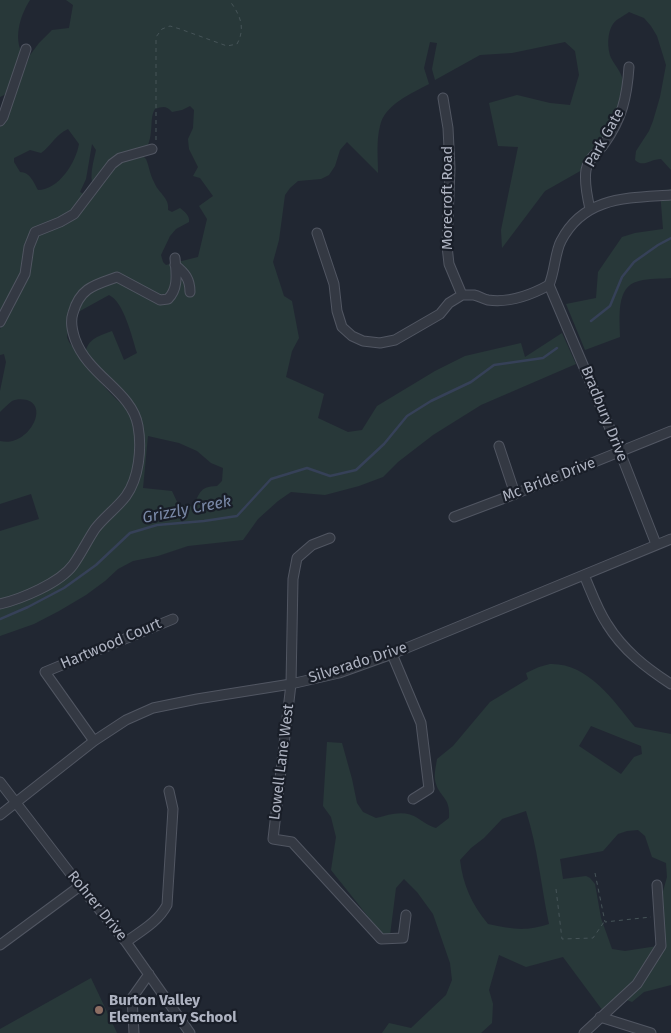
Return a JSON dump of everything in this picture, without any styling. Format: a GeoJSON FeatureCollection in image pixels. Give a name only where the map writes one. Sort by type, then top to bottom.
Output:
{"type":"FeatureCollection","features":[{"type":"Feature","properties":{"kind":"street"},"geometry":{"type":"LineString","coordinates":[[0,121],[26,49]]}},
{"type":"Feature","properties":{"kind":"street","name":"Park Gate"},"geometry":{"type":"LineString","coordinates":[[590,209],[587,195],[586,169],[591,158],[604,144],[618,121],[628,91],[629,67]]}},
{"type":"Feature","properties":{"kind":"street","name":"Morecroft Road"},"geometry":{"type":"LineString","coordinates":[[443,98],[448,128],[450,168],[447,246],[449,264],[462,295]]}},
{"type":"Feature","properties":{"kind":"street"},"geometry":{"type":"LineString","coordinates":[[0,322],[25,274],[29,247],[35,232],[74,214],[112,164],[120,158],[152,149]]}},
{"type":"Feature","properties":{"kind":"street"},"geometry":{"type":"LineString","coordinates":[[317,233],[334,284],[337,311],[342,327],[352,336],[363,342],[380,343],[395,340],[440,314],[450,303],[462,295],[474,295],[487,300],[498,300],[537,292],[548,285],[553,275],[560,241],[578,218],[590,209],[616,199],[671,195]]}},
{"type":"Feature","properties":{"kind":"street"},"geometry":{"type":"LineString","coordinates":[[0,604],[47,586],[72,567],[95,528],[126,495],[135,476],[140,447],[138,425],[127,401],[93,369],[79,351],[72,330],[71,317],[76,301],[86,290],[117,277],[160,300],[168,299],[173,294],[176,279],[175,262],[188,279],[190,292]]}},
{"type":"Feature","properties":{"kind":"street","name":"Bradbury Drive"},"geometry":{"type":"LineString","coordinates":[[548,285],[620,452],[656,544]]}},
{"type":"Feature","properties":{"kind":"street","name":"Mc Bride Drive"},"geometry":{"type":"LineString","coordinates":[[454,517],[671,431]]}},
{"type":"Feature","properties":{"kind":"street"},"geometry":{"type":"LineString","coordinates":[[499,446],[515,494]]}},
{"type":"Feature","properties":{"kind":"street","name":"Lowell Lane West"},"geometry":{"type":"LineString","coordinates":[[330,538],[312,545],[297,558],[293,579],[291,684],[272,839],[292,842],[381,939],[403,938],[406,914]]}},
{"type":"Feature","properties":{"kind":"street","name":"Silverado Drive"},"geometry":{"type":"LineString","coordinates":[[0,815],[94,741],[126,720],[153,708],[291,684],[339,673],[392,654],[671,539]]}},
{"type":"Feature","properties":{"kind":"street"},"geometry":{"type":"LineString","coordinates":[[584,575],[606,623],[620,642],[646,667],[671,684]]}},
{"type":"Feature","properties":{"kind":"street","name":"Hartwood Court"},"geometry":{"type":"LineString","coordinates":[[94,741],[44,672],[172,619]]}},
{"type":"Feature","properties":{"kind":"street"},"geometry":{"type":"LineString","coordinates":[[392,654],[422,723],[428,789],[413,799]]}},
{"type":"Feature","properties":{"kind":"street","name":"Rohrer Drive"},"geometry":{"type":"LineString","coordinates":[[0,782],[126,942],[190,1033]]}},
{"type":"Feature","properties":{"kind":"street"},"geometry":{"type":"LineString","coordinates":[[126,942],[153,923],[164,912],[167,905],[173,809],[169,790]]}},
{"type":"Feature","properties":{"kind":"street"},"geometry":{"type":"LineString","coordinates":[[584,1033],[637,984],[661,946],[657,885]]}},
{"type":"Feature","properties":{"kind":"street"},"geometry":{"type":"LineString","coordinates":[[0,945],[80,886]]}},
{"type":"Feature","properties":{"kind":"street"},"geometry":{"type":"LineString","coordinates":[[134,1033],[132,998],[150,974]]}},
{"type":"Feature","properties":{"kind":"street"},"geometry":{"type":"LineString","coordinates":[[600,1017],[651,1033]]}},
{"type":"Feature","properties":{"kind":"path"},"geometry":{"type":"LineString","coordinates":[[152,149],[154,148],[157,134],[156,38],[162,29],[170,26],[227,46],[237,44],[242,35],[241,25],[229,0]]}},
{"type":"Feature","properties":{"kind":"path"},"geometry":{"type":"LineString","coordinates":[[595,873],[605,922]]}},
{"type":"Feature","properties":{"kind":"path"},"geometry":{"type":"LineString","coordinates":[[556,889],[562,939],[593,938],[605,922],[659,916]]}},
{"type":"Feature","properties":{"kind":"shaded area"},"geometry":{"type":"Polygon","coordinates":[[[0,0],[30,0],[18,32],[21,51],[7,92],[0,97],[0,0]]]}},
{"type":"Feature","properties":{"kind":"shaded area"},"geometry":{"type":"Polygon","coordinates":[[[66,0],[671,0],[671,170],[661,159],[644,163],[635,160],[636,151],[653,121],[666,65],[657,36],[651,26],[644,18],[629,12],[614,22],[609,36],[608,45],[611,58],[622,76],[623,84],[620,106],[616,117],[589,154],[582,170],[545,191],[502,248],[501,230],[518,147],[498,146],[489,103],[517,95],[550,103],[570,105],[579,75],[575,51],[565,42],[512,53],[480,55],[435,80],[432,69],[437,43],[430,42],[424,68],[429,84],[393,106],[387,112],[380,126],[378,173],[347,142],[340,150],[335,166],[329,175],[321,179],[298,181],[285,195],[279,240],[273,262],[284,296],[292,301],[299,338],[292,351],[286,377],[324,394],[318,418],[348,432],[362,430],[377,406],[435,371],[465,356],[521,343],[525,357],[562,333],[576,364],[481,405],[433,435],[398,462],[383,477],[325,495],[291,492],[258,519],[243,540],[188,546],[158,556],[133,561],[118,569],[86,595],[59,611],[34,624],[0,636],[0,531],[39,519],[31,494],[0,504],[0,441],[10,442],[19,439],[26,433],[36,418],[36,410],[34,404],[27,400],[19,399],[12,401],[0,412],[0,391],[6,362],[4,354],[0,355],[0,329],[14,307],[19,292],[29,275],[33,239],[26,242],[21,272],[0,315],[0,127],[6,118],[30,55],[52,30],[69,28],[73,5],[66,0]],[[190,106],[172,112],[165,107],[155,109],[147,147],[122,155],[108,163],[97,176],[93,185],[92,173],[96,150],[92,144],[86,179],[80,192],[89,197],[108,174],[122,161],[143,156],[146,159],[156,186],[166,199],[168,210],[172,212],[180,208],[189,218],[189,222],[176,229],[170,236],[161,255],[166,265],[198,257],[207,219],[199,206],[213,196],[200,178],[193,176],[198,167],[189,149],[188,139],[193,128],[194,110],[190,106]],[[68,129],[41,153],[30,150],[14,158],[14,162],[20,172],[29,176],[38,190],[46,189],[59,180],[74,159],[79,144],[68,129]],[[77,295],[70,306],[67,337],[69,342],[108,391],[125,407],[134,412],[85,357],[90,342],[112,331],[124,360],[137,353],[127,321],[119,305],[109,295],[80,311],[78,310],[77,295]],[[148,436],[143,488],[172,491],[178,504],[193,506],[201,491],[217,486],[222,481],[223,468],[211,463],[197,451],[179,443],[148,436]]]}},
{"type":"Feature","properties":{"kind":"shaded area"},"geometry":{"type":"Polygon","coordinates":[[[671,189],[671,278],[647,279],[631,284],[622,296],[620,304],[620,337],[585,350],[566,304],[596,298],[598,272],[622,237],[663,229],[660,191],[671,189]]]}},
{"type":"Feature","properties":{"kind":"shaded area"},"geometry":{"type":"Polygon","coordinates":[[[550,664],[564,665],[588,676],[608,695],[635,727],[671,734],[671,985],[644,992],[632,1002],[619,997],[603,1011],[563,957],[526,967],[499,955],[489,990],[493,1004],[492,1023],[481,1033],[382,1033],[389,1023],[411,1028],[446,995],[452,980],[450,963],[433,914],[417,892],[404,879],[396,888],[389,943],[331,870],[336,837],[331,817],[323,806],[327,742],[342,743],[357,803],[363,812],[376,818],[398,813],[408,814],[436,828],[449,818],[448,805],[435,780],[437,759],[453,746],[490,702],[528,679],[526,673],[550,664]],[[591,726],[579,746],[621,774],[634,757],[642,754],[641,746],[591,726]],[[526,811],[502,819],[460,860],[463,878],[469,894],[477,910],[488,924],[518,929],[549,924],[526,811]],[[638,830],[618,834],[603,851],[560,859],[563,879],[586,876],[595,884],[601,918],[612,949],[625,951],[664,945],[662,895],[667,877],[666,863],[652,857],[645,836],[638,830]]]}},
{"type":"Feature","properties":{"kind":"shaded area"},"geometry":{"type":"Polygon","coordinates":[[[91,978],[117,1033],[0,1033],[0,1029],[91,978]]]}},
{"type":"Feature","properties":{"kind":"waterway","name":"Grizzly Creek"},"geometry":{"type":"LineString","coordinates":[[591,321],[610,306],[622,277],[634,262],[671,238]]}},
{"type":"Feature","properties":{"kind":"waterway","name":"Grizzly Creek"},"geometry":{"type":"LineString","coordinates":[[0,619],[64,588],[96,565],[130,533],[157,525],[237,516],[271,479],[307,468],[330,476],[356,470],[384,444],[407,416],[431,401],[471,382],[494,365],[543,358],[557,348]]}},
{"type":"Feature","properties":{"kind":"place","name":"Burton Valley Elementary School"},"geometry":{"type":"Point","coordinates":[99,1010]}}]}
